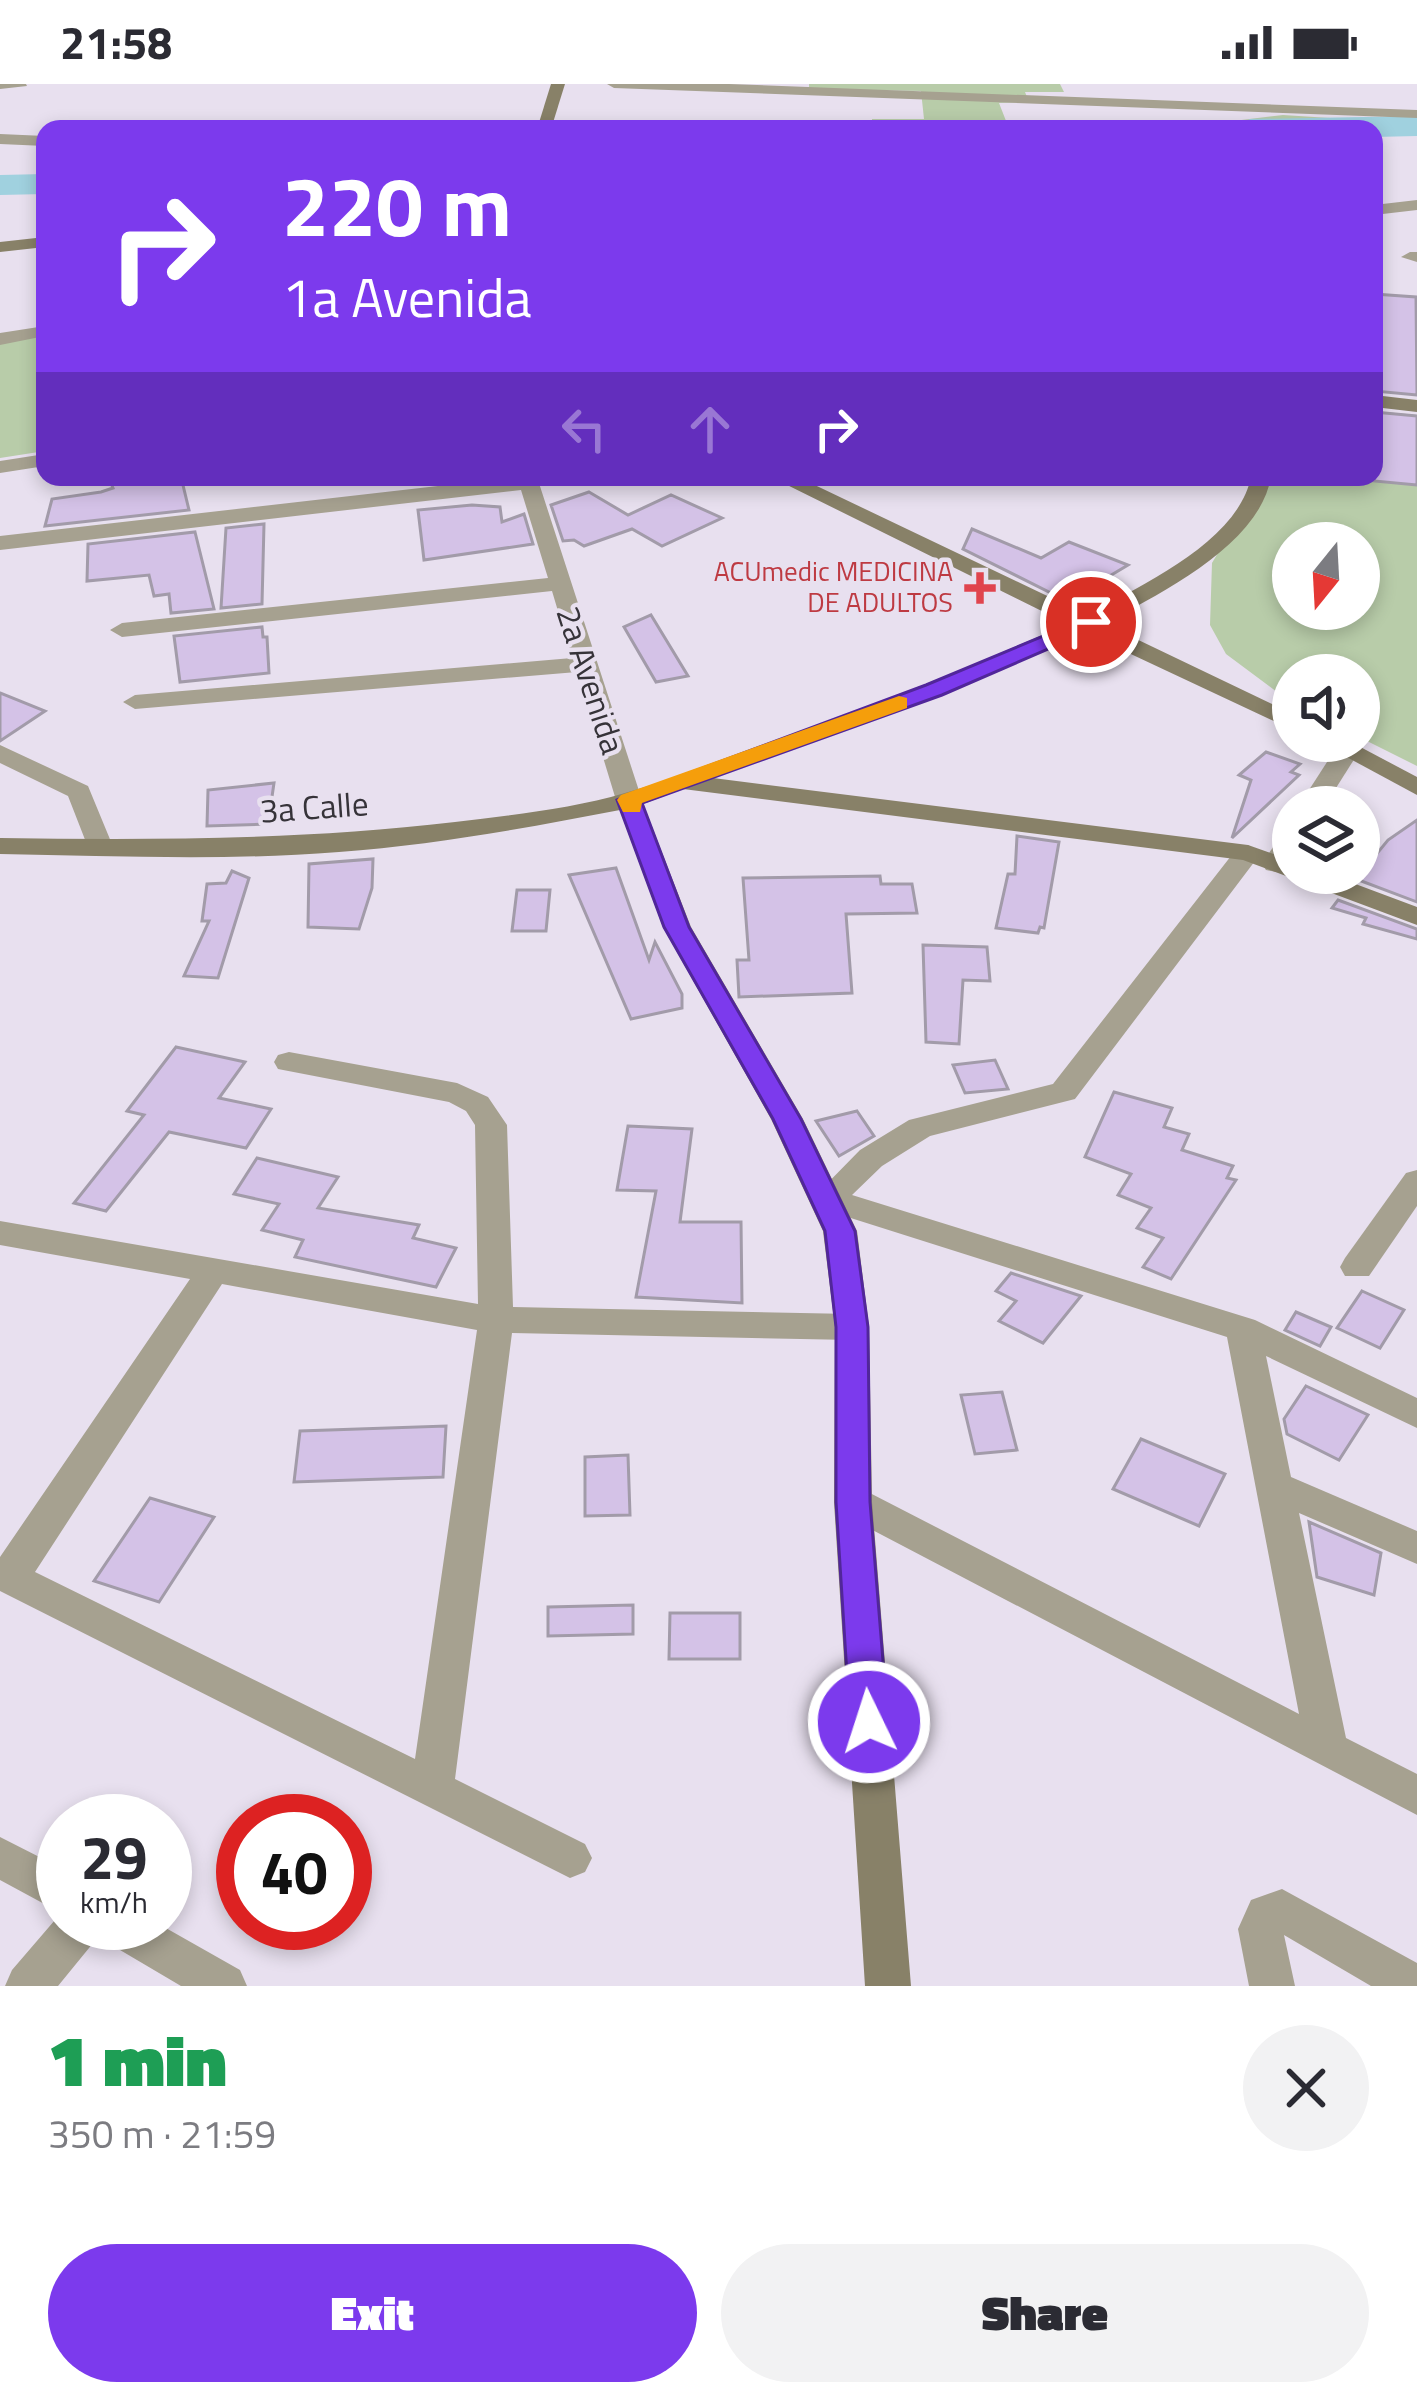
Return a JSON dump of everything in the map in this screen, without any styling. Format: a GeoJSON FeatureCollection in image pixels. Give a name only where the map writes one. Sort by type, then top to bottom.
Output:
{"type":"FeatureCollection","features":[{"type":"Feature","properties":{"kind":"street"},"geometry":{"type":"LineString","coordinates":[[547,120],[558,84]]}},
{"type":"Feature","properties":{"kind":"street"},"geometry":{"type":"LineString","coordinates":[[614,84],[1417,114]]}},
{"type":"Feature","properties":{"kind":"street"},"geometry":{"type":"LineString","coordinates":[[0,86],[20,86]]}},
{"type":"Feature","properties":{"kind":"street"},"geometry":{"type":"LineString","coordinates":[[0,139],[36,141]]}},
{"type":"Feature","properties":{"kind":"street"},"geometry":{"type":"LineString","coordinates":[[1383,209],[1417,205]]}},
{"type":"Feature","properties":{"kind":"street"},"geometry":{"type":"LineString","coordinates":[[0,247],[36,243]]}},
{"type":"Feature","properties":{"kind":"street"},"geometry":{"type":"LineString","coordinates":[[0,339],[36,333]]}},
{"type":"Feature","properties":{"kind":"street"},"geometry":{"type":"LineString","coordinates":[[1383,402],[1417,406]]}},
{"type":"Feature","properties":{"kind":"street"},"geometry":{"type":"LineString","coordinates":[[0,467],[36,461]]}},
{"type":"Feature","properties":{"kind":"street"},"geometry":{"type":"LineString","coordinates":[[0,543],[478,486]]}},
{"type":"Feature","properties":{"kind":"street","name":"2a Avenida"},"geometry":{"type":"LineString","coordinates":[[530,486],[629,800],[676,927],[828,1199],[840,1231],[852,1327],[853,1502],[888,1986]]}},
{"type":"Feature","properties":{"kind":"street"},"geometry":{"type":"LineString","coordinates":[[800,486],[1272,712]]}},
{"type":"Feature","properties":{"kind":"street","name":"3a Calle"},"geometry":{"type":"LineString","coordinates":[[0,846],[339,844],[512,824],[629,800],[934,690],[1091,622],[1195,565],[1258,499],[1260,486]]}},
{"type":"Feature","properties":{"kind":"street"},"geometry":{"type":"LineString","coordinates":[[122,630],[560,583]]}},
{"type":"Feature","properties":{"kind":"street"},"geometry":{"type":"LineString","coordinates":[[135,702],[586,664]]}},
{"type":"Feature","properties":{"kind":"street"},"geometry":{"type":"LineString","coordinates":[[0,753],[79,792],[101,849]]}},
{"type":"Feature","properties":{"kind":"street"},"geometry":{"type":"LineString","coordinates":[[1370,762],[1417,787]]}},
{"type":"Feature","properties":{"kind":"street"},"geometry":{"type":"LineString","coordinates":[[682,782],[1272,864]]}},
{"type":"Feature","properties":{"kind":"street"},"geometry":{"type":"LineString","coordinates":[[1272,872],[1064,1092],[920,1128],[871,1158],[828,1199],[1243,1329],[1417,1414]]}},
{"type":"Feature","properties":{"kind":"street"},"geometry":{"type":"LineString","coordinates":[[1356,894],[1417,917]]}},
{"type":"Feature","properties":{"kind":"street"},"geometry":{"type":"LineString","coordinates":[[289,1063],[457,1093],[477,1104],[491,1125],[496,1320],[432,1789]]}},
{"type":"Feature","properties":{"kind":"street"},"geometry":{"type":"LineString","coordinates":[[1357,1267],[1417,1181]]}},
{"type":"Feature","properties":{"kind":"street"},"geometry":{"type":"LineString","coordinates":[[0,1233],[496,1320],[852,1327]]}},
{"type":"Feature","properties":{"kind":"street"},"geometry":{"type":"LineString","coordinates":[[214,1269],[5,1575],[570,1858]]}},
{"type":"Feature","properties":{"kind":"street"},"geometry":{"type":"LineString","coordinates":[[1243,1329],[1327,1749]]}},
{"type":"Feature","properties":{"kind":"street"},"geometry":{"type":"LineString","coordinates":[[1275,1486],[1417,1547]]}},
{"type":"Feature","properties":{"kind":"street"},"geometry":{"type":"LineString","coordinates":[[853,1502],[1417,1796]]}},
{"type":"Feature","properties":{"kind":"street"},"geometry":{"type":"LineString","coordinates":[[0,1857],[36,1878]]}},
{"type":"Feature","properties":{"kind":"street"},"geometry":{"type":"LineString","coordinates":[[1272,1986],[1260,1929],[1267,1915],[1282,1910],[1414,1986]]}},
{"type":"Feature","properties":{"kind":"street"},"geometry":{"type":"LineString","coordinates":[[28,1986],[59,1950]]}},
{"type":"Feature","properties":{"kind":"street"},"geometry":{"type":"LineString","coordinates":[[162,1950],[224,1986]]}},
{"type":"Feature","properties":{"kind":"green space"},"geometry":{"type":"Polygon","coordinates":[[[809,84],[1060,84],[1064,92],[1025,92],[1029,102],[999,103],[1006,120],[872,120],[924,119],[921,91],[809,89],[809,84]]]}},
{"type":"Feature","properties":{"kind":"green space"},"geometry":{"type":"Polygon","coordinates":[[[1283,115],[1361,120],[1242,120],[1283,115]]]}},
{"type":"Feature","properties":{"kind":"green space"},"geometry":{"type":"Polygon","coordinates":[[[36,334],[36,452],[0,458],[0,340],[36,334]]]}},
{"type":"Feature","properties":{"kind":"green space"},"geometry":{"type":"Polygon","coordinates":[[[1383,412],[1417,415],[1417,766],[1380,748],[1380,654],[1272,654],[1272,688],[1226,654],[1210,625],[1212,563],[1258,486],[1383,486],[1383,412]]]}},
{"type":"Feature","properties":{"kind":"building"},"geometry":{"type":"Polygon","coordinates":[[[1383,295],[1416,297],[1417,395],[1383,392],[1383,295]]]}},
{"type":"Feature","properties":{"kind":"building"},"geometry":{"type":"Polygon","coordinates":[[[1383,413],[1417,416],[1417,485],[1383,482],[1383,413]]]}},
{"type":"Feature","properties":{"kind":"building"},"geometry":{"type":"Polygon","coordinates":[[[183,486],[189,510],[45,526],[52,499],[113,488],[183,486]]]}},
{"type":"Feature","properties":{"kind":"building"},"geometry":{"type":"Polygon","coordinates":[[[589,492],[628,515],[671,495],[722,518],[662,546],[632,529],[584,546],[563,541],[551,505],[589,492]]]}},
{"type":"Feature","properties":{"kind":"building"},"geometry":{"type":"Polygon","coordinates":[[[500,507],[502,522],[524,514],[533,544],[424,560],[418,510],[500,507]]]}},
{"type":"Feature","properties":{"kind":"building"},"geometry":{"type":"Polygon","coordinates":[[[264,524],[262,604],[221,608],[226,528],[264,524]]]}},
{"type":"Feature","properties":{"kind":"building"},"geometry":{"type":"Polygon","coordinates":[[[972,529],[1041,558],[1069,542],[1128,565],[1071,599],[1061,598],[963,549],[972,529]]]}},
{"type":"Feature","properties":{"kind":"building"},"geometry":{"type":"Polygon","coordinates":[[[195,532],[214,609],[171,613],[169,594],[154,596],[149,575],[87,581],[88,544],[195,532]]]}},
{"type":"Feature","properties":{"kind":"building"},"geometry":{"type":"Polygon","coordinates":[[[651,615],[688,676],[656,682],[624,627],[651,615]]]}},
{"type":"Feature","properties":{"kind":"building"},"geometry":{"type":"Polygon","coordinates":[[[262,627],[269,673],[180,682],[174,636],[262,627]]]}},
{"type":"Feature","properties":{"kind":"building"},"geometry":{"type":"Polygon","coordinates":[[[0,693],[45,711],[0,741],[0,693]]]}},
{"type":"Feature","properties":{"kind":"building"},"geometry":{"type":"Polygon","coordinates":[[[1266,752],[1272,754],[1272,762],[1300,764],[1291,772],[1299,775],[1287,786],[1272,786],[1272,800],[1232,838],[1251,780],[1239,775],[1266,752]]]}},
{"type":"Feature","properties":{"kind":"building"},"geometry":{"type":"Polygon","coordinates":[[[274,783],[268,824],[207,826],[208,790],[274,783]]]}},
{"type":"Feature","properties":{"kind":"building"},"geometry":{"type":"Polygon","coordinates":[[[1417,820],[1417,902],[1380,888],[1380,850],[1417,820]]]}},
{"type":"Feature","properties":{"kind":"building"},"geometry":{"type":"Polygon","coordinates":[[[1017,836],[1059,842],[1044,928],[1038,933],[996,928],[1008,874],[1015,874],[1017,836]]]}},
{"type":"Feature","properties":{"kind":"building"},"geometry":{"type":"Polygon","coordinates":[[[373,859],[372,888],[359,929],[308,927],[309,864],[373,859]]]}},
{"type":"Feature","properties":{"kind":"building"},"geometry":{"type":"Polygon","coordinates":[[[616,868],[649,960],[655,942],[682,994],[682,1008],[631,1019],[569,875],[616,868]]]}},
{"type":"Feature","properties":{"kind":"building"},"geometry":{"type":"Polygon","coordinates":[[[232,871],[249,878],[218,978],[184,976],[209,921],[202,921],[207,884],[226,883],[232,871]]]}},
{"type":"Feature","properties":{"kind":"building"},"geometry":{"type":"Polygon","coordinates":[[[880,876],[881,884],[912,884],[917,913],[846,914],[852,993],[739,997],[737,960],[749,960],[743,878],[880,876]]]}},
{"type":"Feature","properties":{"kind":"building"},"geometry":{"type":"Polygon","coordinates":[[[517,890],[550,890],[546,931],[512,931],[517,890]]]}},
{"type":"Feature","properties":{"kind":"building"},"geometry":{"type":"Polygon","coordinates":[[[1338,900],[1417,929],[1417,939],[1363,924],[1366,918],[1332,908],[1338,900]]]}},
{"type":"Feature","properties":{"kind":"building"},"geometry":{"type":"Polygon","coordinates":[[[923,945],[987,947],[990,981],[963,980],[959,1044],[926,1042],[923,945]]]}},
{"type":"Feature","properties":{"kind":"building"},"geometry":{"type":"Polygon","coordinates":[[[176,1047],[245,1062],[219,1098],[271,1109],[246,1148],[169,1132],[106,1211],[74,1203],[144,1115],[127,1111],[176,1047]]]}},
{"type":"Feature","properties":{"kind":"building"},"geometry":{"type":"Polygon","coordinates":[[[995,1060],[1008,1089],[965,1093],[953,1065],[995,1060]]]}},
{"type":"Feature","properties":{"kind":"building"},"geometry":{"type":"Polygon","coordinates":[[[1114,1092],[1172,1108],[1164,1127],[1189,1134],[1182,1150],[1233,1166],[1227,1178],[1236,1180],[1171,1279],[1143,1267],[1163,1238],[1137,1228],[1151,1208],[1118,1195],[1131,1174],[1085,1157],[1114,1092]]]}},
{"type":"Feature","properties":{"kind":"building"},"geometry":{"type":"Polygon","coordinates":[[[857,1111],[874,1136],[839,1156],[816,1121],[857,1111]]]}},
{"type":"Feature","properties":{"kind":"building"},"geometry":{"type":"Polygon","coordinates":[[[628,1126],[692,1129],[680,1222],[741,1222],[742,1303],[636,1297],[656,1191],[617,1190],[628,1126]]]}},
{"type":"Feature","properties":{"kind":"building"},"geometry":{"type":"Polygon","coordinates":[[[257,1158],[338,1177],[318,1208],[419,1225],[413,1238],[456,1248],[436,1287],[295,1257],[303,1240],[262,1230],[279,1204],[234,1194],[257,1158]]]}},
{"type":"Feature","properties":{"kind":"building"},"geometry":{"type":"Polygon","coordinates":[[[1011,1273],[1081,1296],[1043,1343],[999,1321],[1016,1301],[996,1291],[1011,1273]]]}},
{"type":"Feature","properties":{"kind":"building"},"geometry":{"type":"Polygon","coordinates":[[[1362,1291],[1404,1310],[1380,1348],[1337,1328],[1362,1291]]]}},
{"type":"Feature","properties":{"kind":"building"},"geometry":{"type":"Polygon","coordinates":[[[1296,1312],[1331,1327],[1320,1346],[1285,1330],[1296,1312]]]}},
{"type":"Feature","properties":{"kind":"building"},"geometry":{"type":"Polygon","coordinates":[[[1306,1386],[1368,1415],[1339,1460],[1287,1434],[1284,1419],[1306,1386]]]}},
{"type":"Feature","properties":{"kind":"building"},"geometry":{"type":"Polygon","coordinates":[[[1002,1392],[1017,1450],[975,1454],[961,1395],[1002,1392]]]}},
{"type":"Feature","properties":{"kind":"building"},"geometry":{"type":"Polygon","coordinates":[[[446,1426],[443,1477],[294,1482],[300,1431],[446,1426]]]}},
{"type":"Feature","properties":{"kind":"building"},"geometry":{"type":"Polygon","coordinates":[[[1141,1439],[1225,1474],[1199,1526],[1113,1489],[1141,1439]]]}},
{"type":"Feature","properties":{"kind":"building"},"geometry":{"type":"Polygon","coordinates":[[[628,1455],[630,1515],[585,1516],[585,1457],[628,1455]]]}},
{"type":"Feature","properties":{"kind":"building"},"geometry":{"type":"Polygon","coordinates":[[[150,1498],[214,1517],[159,1602],[94,1581],[150,1498]]]}},
{"type":"Feature","properties":{"kind":"building"},"geometry":{"type":"Polygon","coordinates":[[[1309,1522],[1381,1553],[1374,1595],[1317,1577],[1309,1522]]]}},
{"type":"Feature","properties":{"kind":"building"},"geometry":{"type":"Polygon","coordinates":[[[633,1605],[633,1634],[548,1636],[548,1607],[633,1605]]]}},
{"type":"Feature","properties":{"kind":"building"},"geometry":{"type":"Polygon","coordinates":[[[670,1613],[740,1613],[740,1659],[669,1659],[670,1613]]]}},
{"type":"Feature","properties":{"kind":"waterway"},"geometry":{"type":"LineString","coordinates":[[1383,127],[1417,126]]}},
{"type":"Feature","properties":{"kind":"waterway"},"geometry":{"type":"LineString","coordinates":[[0,185],[36,184]]}},
{"type":"Feature","properties":{"kind":"slow traffic"},"geometry":{"type":"LineString","coordinates":[[632,807],[629,800],[899,703]]}},
{"type":"Feature","properties":{"kind":"place","name":"ACUmedic MEDICINA DE ADULTOS"},"geometry":{"type":"Point","coordinates":[980,588]}},
{"type":"Feature","properties":{"kind":"route"},"geometry":{"type":"LineString","coordinates":[[869,1722],[853,1502],[852,1327],[840,1231],[787,1119],[676,927],[629,800],[934,690],[1091,622]]}}]}
